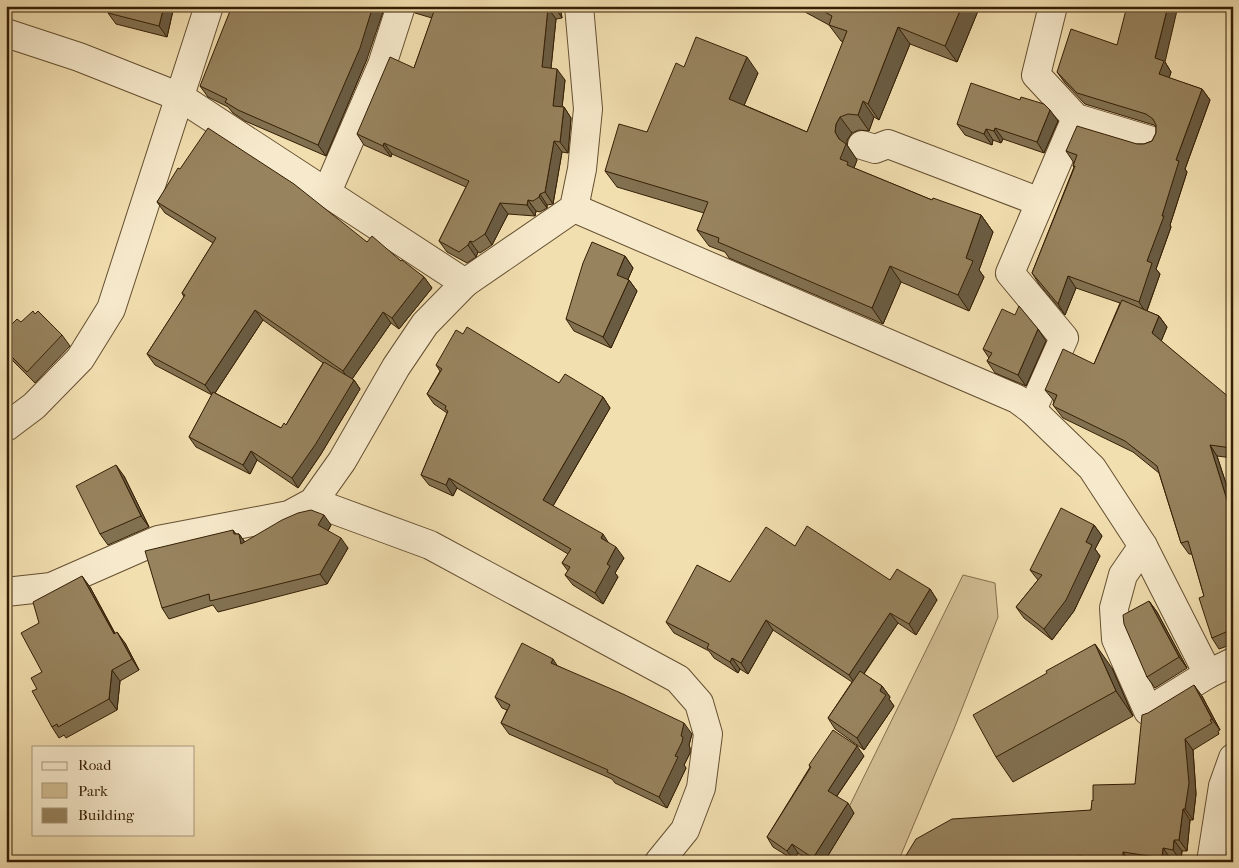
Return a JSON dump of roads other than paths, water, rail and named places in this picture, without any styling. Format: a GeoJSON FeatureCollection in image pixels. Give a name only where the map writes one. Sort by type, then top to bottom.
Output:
{"type":"FeatureCollection","features":[{"type":"Feature","properties":{"kind":"street"},"geometry":{"type":"LineString","coordinates":[[6,427],[34,406],[80,359],[111,308],[210,6]]}},
{"type":"Feature","properties":{"kind":"street"},"geometry":{"type":"LineString","coordinates":[[327,192],[382,65],[401,6]]}},
{"type":"Feature","properties":{"kind":"street"},"geometry":{"type":"LineString","coordinates":[[6,592],[51,587],[158,540],[289,515],[313,502],[342,462],[396,367],[425,324],[465,283],[574,208],[582,169],[588,109],[579,6]]}},
{"type":"Feature","properties":{"kind":"street"},"geometry":{"type":"LineString","coordinates":[[1053,6],[1036,75],[1076,118],[1149,140]]}},
{"type":"Feature","properties":{"kind":"street"},"geometry":{"type":"LineString","coordinates":[[6,33],[79,57],[180,97],[465,283]]}},
{"type":"Feature","properties":{"kind":"street"},"geometry":{"type":"LineString","coordinates":[[1032,410],[1064,338],[1010,272],[1076,118]]}},
{"type":"Feature","properties":{"kind":"street"},"geometry":{"type":"LineString","coordinates":[[862,145],[875,149],[888,144],[1040,202]]}},
{"type":"Feature","properties":{"kind":"street"},"geometry":{"type":"LineString","coordinates":[[574,208],[1016,399],[1032,410],[1092,468],[1143,546],[1208,674]]}},
{"type":"Feature","properties":{"kind":"street"},"geometry":{"type":"LineString","coordinates":[[313,502],[430,545],[678,679],[699,703],[708,734],[701,788],[685,830],[659,862]]}},
{"type":"Feature","properties":{"kind":"street"},"geometry":{"type":"LineString","coordinates":[[1143,546],[1124,576],[1114,608],[1116,639],[1148,710],[1208,674],[1233,662]]}},
{"type":"Feature","properties":{"kind":"street"},"geometry":{"type":"LineString","coordinates":[[1211,862],[1223,786],[1233,758]]}}]}
